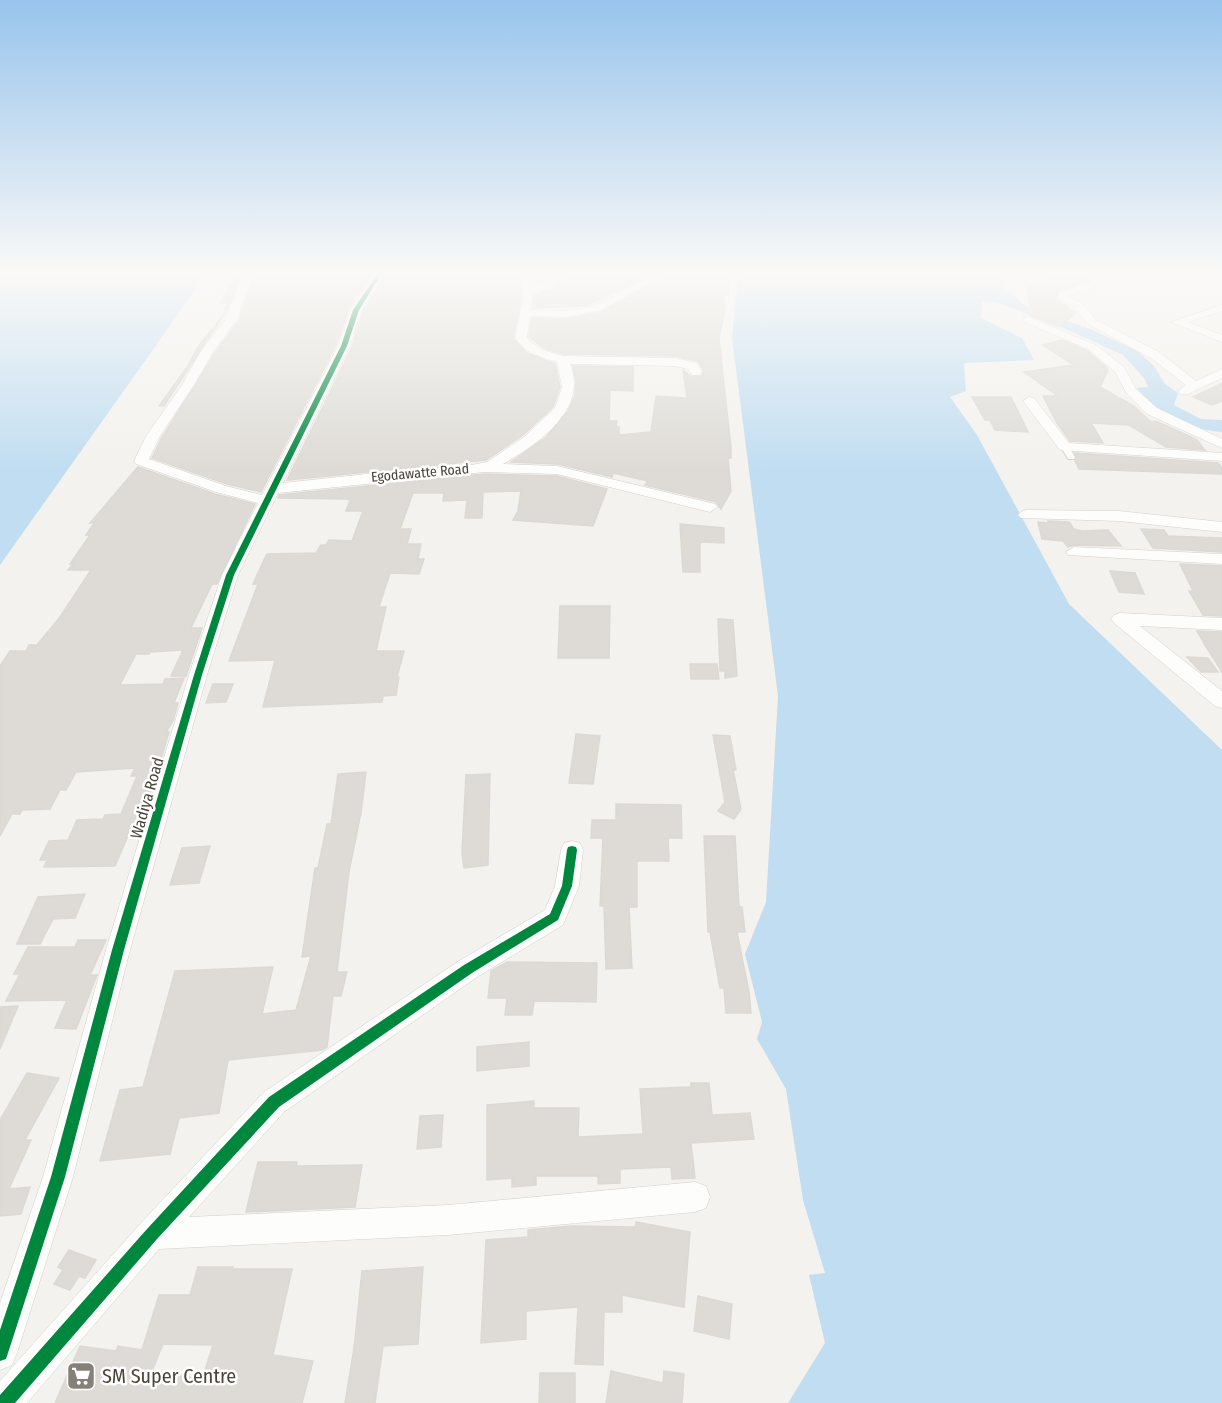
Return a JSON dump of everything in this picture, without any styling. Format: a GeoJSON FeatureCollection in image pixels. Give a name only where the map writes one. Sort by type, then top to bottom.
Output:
{"type":"FeatureCollection","features":[{"type":"Feature","properties":{"kind":"street"},"geometry":{"type":"LineString","coordinates":[[215,340],[153,436],[141,461],[221,489],[271,495]]}},
{"type":"Feature","properties":{"kind":"street","name":"Wadiya Road"},"geometry":{"type":"LineString","coordinates":[[0,1353],[58,1177],[115,959],[198,675],[230,575],[346,340]]}},
{"type":"Feature","properties":{"kind":"street"},"geometry":{"type":"LineString","coordinates":[[523,340],[539,353],[562,360],[675,362],[693,366],[696,372]]}},
{"type":"Feature","properties":{"kind":"street"},"geometry":{"type":"LineString","coordinates":[[1077,340],[1092,347],[1120,370],[1131,391],[1152,411],[1222,444]]}},
{"type":"Feature","properties":{"kind":"street"},"geometry":{"type":"LineString","coordinates":[[1126,340],[1155,356],[1192,386],[1222,373]]}},
{"type":"Feature","properties":{"kind":"street","name":"Egodawatte Road"},"geometry":{"type":"LineString","coordinates":[[271,495],[346,479],[486,468],[525,443],[550,423],[565,405],[568,393],[567,369],[562,360]]}},
{"type":"Feature","properties":{"kind":"street"},"geometry":{"type":"LineString","coordinates":[[1029,401],[1068,452],[1222,457]]}},
{"type":"Feature","properties":{"kind":"street"},"geometry":{"type":"LineString","coordinates":[[486,468],[557,470],[710,507]]}},
{"type":"Feature","properties":{"kind":"street"},"geometry":{"type":"LineString","coordinates":[[1026,515],[1119,516],[1222,527]]}},
{"type":"Feature","properties":{"kind":"street"},"geometry":{"type":"LineString","coordinates":[[1074,552],[1222,560]]}},
{"type":"Feature","properties":{"kind":"street"},"geometry":{"type":"LineString","coordinates":[[1222,624],[1120,619],[1222,701]]}},
{"type":"Feature","properties":{"kind":"street"},"geometry":{"type":"LineString","coordinates":[[4,1403],[152,1234],[274,1102],[468,969],[554,917],[567,886],[572,850]]}},
{"type":"Feature","properties":{"kind":"street"},"geometry":{"type":"LineString","coordinates":[[152,1234],[448,1221],[695,1197]]}},
{"type":"Feature","properties":{"kind":"water"},"geometry":{"type":"Polygon","coordinates":[[[0,340],[159,340],[0,565],[0,340]]]}},
{"type":"Feature","properties":{"kind":"water"},"geometry":{"type":"Polygon","coordinates":[[[732,340],[1023,340],[1034,360],[964,363],[966,391],[950,397],[977,435],[1069,604],[1222,750],[1222,1403],[788,1403],[825,1343],[809,1275],[825,1273],[803,1200],[786,1089],[757,1039],[762,1022],[745,954],[766,902],[778,696],[732,340]]]}},
{"type":"Feature","properties":{"kind":"water"},"geometry":{"type":"Polygon","coordinates":[[[1091,340],[1115,340],[1139,352],[1154,366],[1165,384],[1178,393],[1174,405],[1201,419],[1222,420],[1222,432],[1186,424],[1153,406],[1137,388],[1148,387],[1144,378],[1123,355],[1091,340]]]}},
{"type":"Feature","properties":{"kind":"building"},"geometry":{"type":"Polygon","coordinates":[[[203,340],[207,340],[164,406],[159,406],[187,367],[203,340]]]}},
{"type":"Feature","properties":{"kind":"building"},"geometry":{"type":"Polygon","coordinates":[[[224,340],[338,340],[261,492],[227,484],[152,458],[162,437],[224,340]]]}},
{"type":"Feature","properties":{"kind":"building"},"geometry":{"type":"Polygon","coordinates":[[[354,340],[515,340],[527,353],[555,364],[560,387],[553,407],[523,435],[486,460],[287,480],[354,340]]]}},
{"type":"Feature","properties":{"kind":"building"},"geometry":{"type":"Polygon","coordinates":[[[534,340],[719,340],[731,447],[731,458],[728,458],[731,491],[721,509],[716,502],[645,485],[648,481],[613,473],[612,477],[558,464],[511,462],[546,437],[568,411],[575,396],[576,381],[573,366],[633,367],[633,391],[610,390],[609,421],[617,421],[616,427],[619,427],[619,435],[651,432],[656,396],[687,398],[683,370],[692,377],[702,376],[704,371],[698,361],[675,356],[563,354],[544,348],[534,340]]]}},
{"type":"Feature","properties":{"kind":"building"},"geometry":{"type":"Polygon","coordinates":[[[1063,340],[1087,351],[1108,370],[1100,387],[1134,406],[1151,422],[1156,421],[1196,439],[1205,450],[1166,447],[1129,425],[1091,423],[1103,443],[1070,441],[1057,423],[1043,396],[1058,396],[1024,372],[1074,365],[1043,345],[1063,340]]]}},
{"type":"Feature","properties":{"kind":"building"},"geometry":{"type":"Polygon","coordinates":[[[1222,383],[1222,401],[1212,405],[1193,397],[1222,383]]]}},
{"type":"Feature","properties":{"kind":"building"},"geometry":{"type":"Polygon","coordinates":[[[972,397],[1011,397],[1028,432],[995,430],[990,420],[985,420],[972,397]]]}},
{"type":"Feature","properties":{"kind":"building"},"geometry":{"type":"Polygon","coordinates":[[[1075,453],[1218,463],[1222,468],[1222,474],[1079,469],[1075,461],[1077,458],[1075,453]]]}},
{"type":"Feature","properties":{"kind":"building"},"geometry":{"type":"Polygon","coordinates":[[[138,467],[215,494],[255,504],[217,584],[212,584],[191,628],[202,628],[186,676],[171,676],[183,650],[150,652],[149,654],[136,654],[120,685],[163,684],[165,679],[184,678],[174,703],[178,703],[173,721],[166,732],[169,732],[147,808],[140,808],[115,866],[44,867],[47,860],[40,860],[49,841],[68,840],[77,820],[103,819],[105,815],[121,814],[137,776],[131,776],[135,768],[76,772],[66,790],[60,790],[50,809],[22,810],[20,814],[12,814],[0,836],[0,666],[10,651],[26,651],[29,645],[37,645],[60,617],[91,570],[68,570],[90,535],[86,535],[95,522],[90,523],[138,467]]]}},
{"type":"Feature","properties":{"kind":"building"},"geometry":{"type":"Polygon","coordinates":[[[485,474],[557,476],[607,489],[593,526],[513,520],[518,511],[521,491],[483,492],[482,518],[465,518],[467,500],[443,501],[444,493],[413,493],[400,529],[411,529],[407,544],[421,544],[418,559],[424,559],[419,574],[390,573],[379,607],[386,607],[376,651],[404,651],[397,677],[399,677],[396,695],[383,696],[382,702],[263,707],[275,660],[229,661],[258,584],[253,584],[267,554],[316,553],[321,545],[326,545],[329,540],[352,541],[363,511],[346,511],[350,500],[346,499],[278,498],[279,495],[485,474]]]}},
{"type":"Feature","properties":{"kind":"building"},"geometry":{"type":"Polygon","coordinates":[[[1048,521],[1069,522],[1074,529],[1082,531],[1108,530],[1121,546],[1074,545],[1068,547],[1063,541],[1042,539],[1038,522],[1049,523],[1048,521]]]}},
{"type":"Feature","properties":{"kind":"building"},"geometry":{"type":"Polygon","coordinates":[[[680,524],[724,528],[724,543],[700,542],[700,572],[683,572],[680,524]]]}},
{"type":"Feature","properties":{"kind":"building"},"geometry":{"type":"Polygon","coordinates":[[[1141,529],[1164,530],[1168,536],[1222,538],[1222,552],[1153,548],[1141,529]]]}},
{"type":"Feature","properties":{"kind":"building"},"geometry":{"type":"Polygon","coordinates":[[[1180,564],[1222,566],[1222,616],[1203,615],[1189,591],[1193,591],[1180,564]]]}},
{"type":"Feature","properties":{"kind":"building"},"geometry":{"type":"Polygon","coordinates":[[[1110,571],[1135,573],[1144,594],[1119,592],[1110,571]]]}},
{"type":"Feature","properties":{"kind":"building"},"geometry":{"type":"Polygon","coordinates":[[[560,606],[610,606],[609,658],[558,658],[560,606]]]}},
{"type":"Feature","properties":{"kind":"building"},"geometry":{"type":"Polygon","coordinates":[[[718,619],[733,620],[737,676],[725,678],[725,671],[720,671],[718,619]]]}},
{"type":"Feature","properties":{"kind":"building"},"geometry":{"type":"Polygon","coordinates":[[[1197,631],[1222,632],[1222,672],[1205,645],[1197,631]]]}},
{"type":"Feature","properties":{"kind":"building"},"geometry":{"type":"Polygon","coordinates":[[[1187,657],[1208,658],[1218,672],[1201,672],[1187,657]]]}},
{"type":"Feature","properties":{"kind":"building"},"geometry":{"type":"Polygon","coordinates":[[[690,664],[717,664],[719,679],[691,679],[690,664]]]}},
{"type":"Feature","properties":{"kind":"building"},"geometry":{"type":"Polygon","coordinates":[[[213,684],[233,684],[226,702],[206,703],[213,684]]]}},
{"type":"Feature","properties":{"kind":"building"},"geometry":{"type":"Polygon","coordinates":[[[576,734],[600,736],[593,784],[569,783],[576,734]]]}},
{"type":"Feature","properties":{"kind":"building"},"geometry":{"type":"Polygon","coordinates":[[[713,735],[730,736],[736,770],[733,770],[741,809],[734,819],[718,811],[725,802],[713,735]]]}},
{"type":"Feature","properties":{"kind":"building"},"geometry":{"type":"Polygon","coordinates":[[[366,772],[361,813],[349,872],[337,972],[347,972],[341,996],[333,996],[327,1047],[322,1050],[228,1060],[219,1113],[179,1118],[170,1154],[100,1161],[120,1090],[143,1087],[175,971],[273,967],[262,1014],[296,1010],[311,956],[302,957],[315,868],[318,868],[327,824],[331,824],[338,774],[366,772]]]}},
{"type":"Feature","properties":{"kind":"building"},"geometry":{"type":"Polygon","coordinates":[[[490,774],[488,865],[464,868],[462,853],[466,775],[490,774]]]}},
{"type":"Feature","properties":{"kind":"building"},"geometry":{"type":"Polygon","coordinates":[[[616,804],[681,805],[682,838],[668,838],[669,861],[637,861],[637,907],[629,907],[632,968],[606,969],[604,906],[600,906],[603,838],[591,838],[592,820],[616,820],[616,804]]]}},
{"type":"Feature","properties":{"kind":"building"},"geometry":{"type":"Polygon","coordinates":[[[704,836],[735,836],[739,907],[742,907],[745,932],[737,932],[751,1013],[726,1013],[724,988],[720,988],[710,932],[708,932],[704,836]]]}},
{"type":"Feature","properties":{"kind":"building"},"geometry":{"type":"Polygon","coordinates":[[[210,846],[199,883],[170,885],[182,848],[210,846]]]}},
{"type":"Feature","properties":{"kind":"building"},"geometry":{"type":"Polygon","coordinates":[[[85,894],[75,918],[53,919],[40,944],[17,944],[38,897],[85,894]]]}},
{"type":"Feature","properties":{"kind":"building"},"geometry":{"type":"Polygon","coordinates":[[[78,940],[106,940],[90,975],[97,975],[76,1029],[55,1028],[67,1000],[6,1001],[20,974],[14,974],[28,947],[75,947],[78,940]]]}},
{"type":"Feature","properties":{"kind":"building"},"geometry":{"type":"Polygon","coordinates":[[[507,962],[597,963],[596,1002],[534,1001],[532,1015],[505,1015],[507,998],[488,998],[491,971],[507,962]]]}},
{"type":"Feature","properties":{"kind":"building"},"geometry":{"type":"Polygon","coordinates":[[[18,1006],[0,1049],[0,1007],[18,1006]]]}},
{"type":"Feature","properties":{"kind":"building"},"geometry":{"type":"Polygon","coordinates":[[[529,1042],[529,1066],[477,1071],[477,1047],[529,1042]]]}},
{"type":"Feature","properties":{"kind":"building"},"geometry":{"type":"Polygon","coordinates":[[[27,1073],[59,1078],[25,1140],[31,1140],[9,1189],[30,1187],[21,1214],[0,1216],[0,1120],[27,1073]]]}},
{"type":"Feature","properties":{"kind":"building"},"geometry":{"type":"Polygon","coordinates":[[[691,1083],[709,1083],[712,1115],[750,1113],[754,1139],[691,1143],[695,1178],[672,1179],[671,1167],[620,1169],[620,1183],[598,1184],[598,1176],[536,1176],[536,1185],[512,1187],[512,1178],[487,1180],[487,1105],[534,1101],[534,1108],[579,1108],[578,1137],[643,1134],[640,1089],[691,1087],[691,1083]]]}},
{"type":"Feature","properties":{"kind":"building"},"geometry":{"type":"Polygon","coordinates":[[[443,1115],[441,1147],[417,1149],[420,1116],[443,1115]]]}},
{"type":"Feature","properties":{"kind":"building"},"geometry":{"type":"Polygon","coordinates":[[[258,1162],[297,1162],[296,1166],[362,1165],[355,1207],[246,1212],[258,1162]]]}},
{"type":"Feature","properties":{"kind":"building"},"geometry":{"type":"Polygon","coordinates":[[[636,1222],[690,1232],[684,1307],[622,1295],[622,1312],[604,1312],[603,1365],[575,1364],[578,1307],[526,1311],[526,1339],[481,1343],[486,1240],[528,1237],[528,1230],[572,1226],[635,1227],[636,1222]]]}},
{"type":"Feature","properties":{"kind":"building"},"geometry":{"type":"Polygon","coordinates":[[[69,1250],[96,1260],[85,1278],[79,1276],[70,1290],[54,1284],[63,1270],[58,1267],[69,1250]]]}},
{"type":"Feature","properties":{"kind":"building"},"geometry":{"type":"Polygon","coordinates":[[[198,1267],[292,1269],[273,1355],[313,1361],[302,1403],[55,1403],[80,1346],[116,1351],[118,1346],[142,1350],[159,1295],[190,1295],[198,1267]],[[163,1344],[152,1371],[202,1379],[213,1345],[163,1344]]]}},
{"type":"Feature","properties":{"kind":"building"},"geometry":{"type":"Polygon","coordinates":[[[423,1267],[418,1344],[383,1346],[375,1403],[345,1403],[354,1348],[362,1271],[423,1267]]]}},
{"type":"Feature","properties":{"kind":"building"},"geometry":{"type":"Polygon","coordinates":[[[698,1296],[732,1304],[729,1339],[694,1331],[698,1296]]]}},
{"type":"Feature","properties":{"kind":"building"},"geometry":{"type":"Polygon","coordinates":[[[611,1371],[663,1383],[664,1371],[684,1374],[682,1403],[606,1403],[611,1371]]]}},
{"type":"Feature","properties":{"kind":"building"},"geometry":{"type":"Polygon","coordinates":[[[540,1373],[575,1373],[575,1403],[539,1403],[540,1373]]]}},
{"type":"Feature","properties":{"kind":"cycle path"},"geometry":{"type":"LineString","coordinates":[[0,1353],[58,1177],[118,950],[198,675],[230,575],[346,340]]}},
{"type":"Feature","properties":{"kind":"cycle path"},"geometry":{"type":"LineString","coordinates":[[4,1403],[152,1234],[274,1102],[468,969],[554,917],[567,886],[572,850]]}},
{"type":"Feature","properties":{"kind":"place","name":"SM Super Centre"},"geometry":{"type":"Point","coordinates":[81,1376]}}]}
